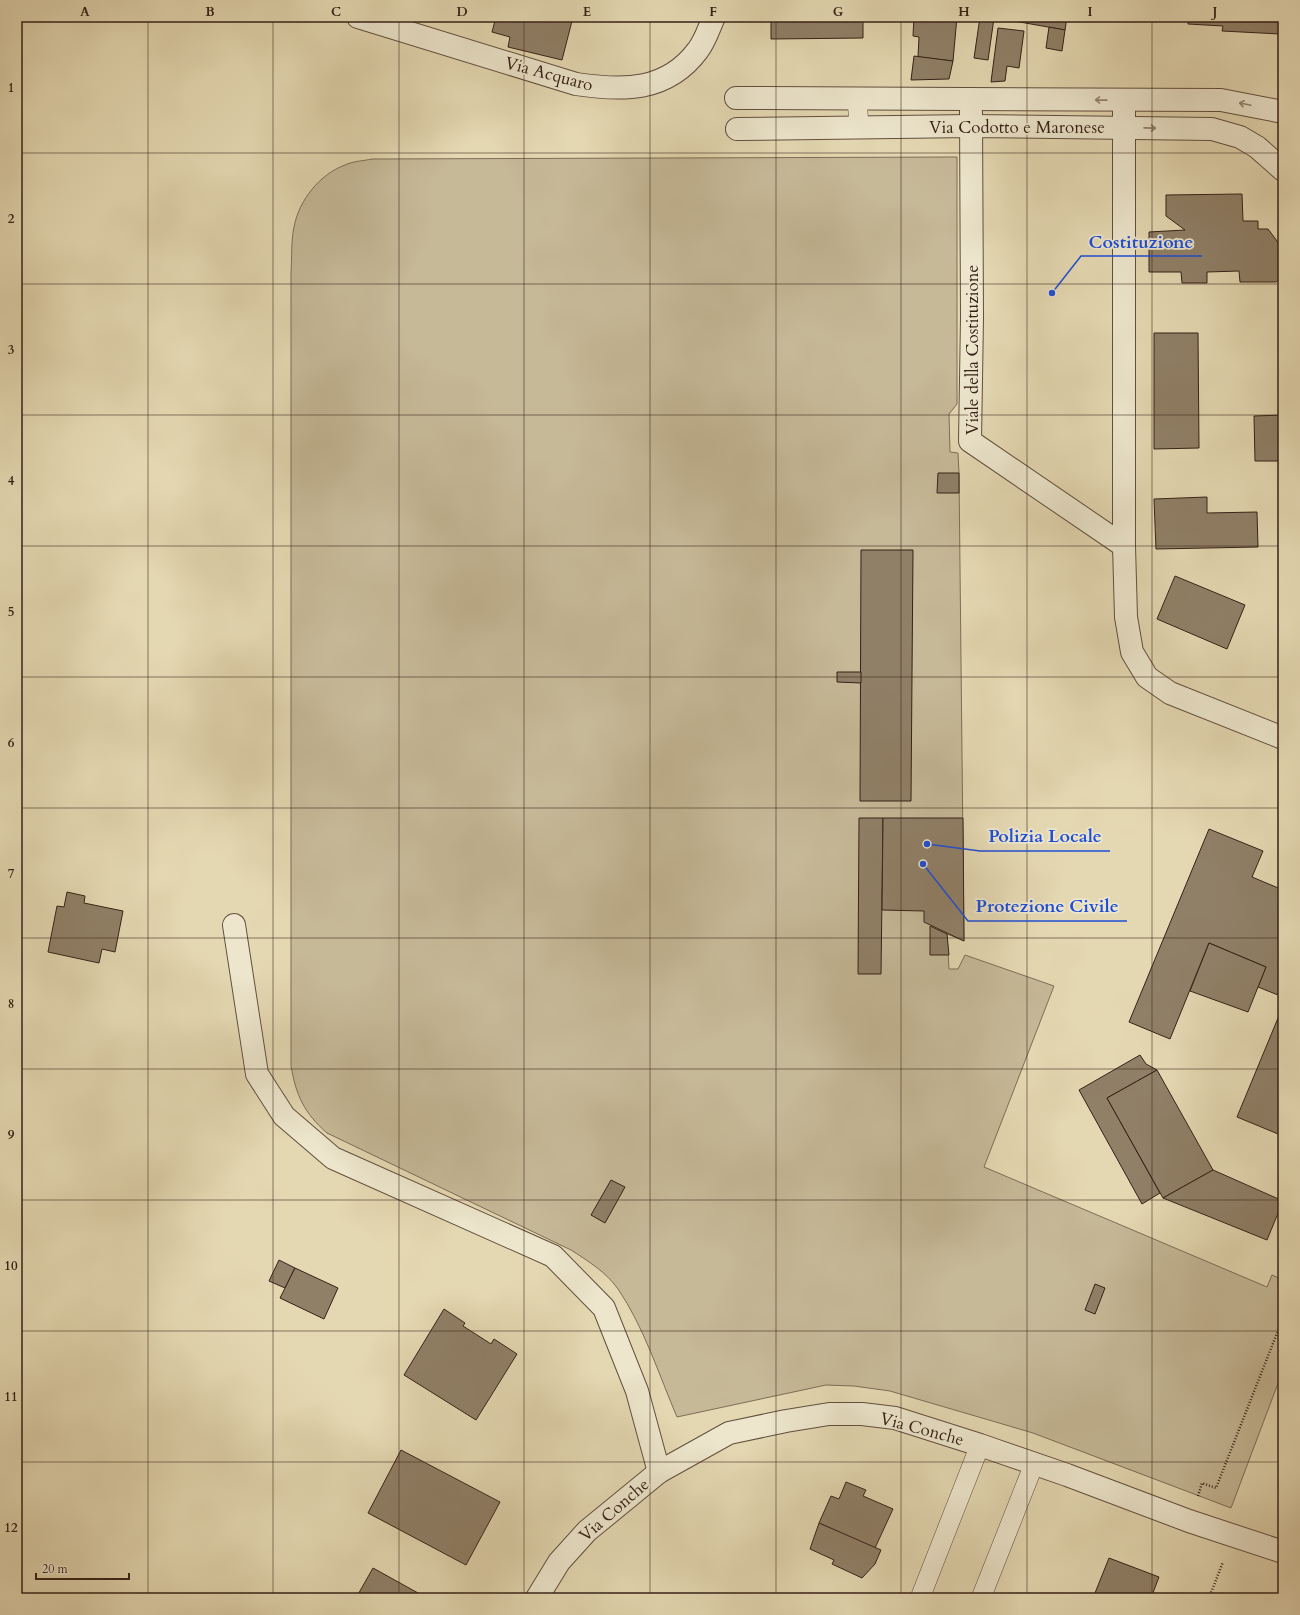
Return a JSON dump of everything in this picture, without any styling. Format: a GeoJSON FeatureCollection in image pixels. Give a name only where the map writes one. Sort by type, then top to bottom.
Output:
{"type":"FeatureCollection","features":[{"type":"Feature","properties":{"kind":"street","name":"Via Acquaro"},"geometry":{"type":"LineString","coordinates":[[358,17],[576,84],[609,89],[637,87],[660,80],[682,69],[699,49],[714,17]]}},
{"type":"Feature","properties":{"kind":"street","name":"Via Codotto e Maronese"},"geometry":{"type":"LineString","coordinates":[[736,98],[1221,100],[1283,112]]}},
{"type":"Feature","properties":{"kind":"street","name":"Viale della Costituzione"},"geometry":{"type":"LineString","coordinates":[[970,98],[972,318],[970,441],[1124,546]]}},
{"type":"Feature","properties":{"kind":"street"},"geometry":{"type":"LineString","coordinates":[[1124,100],[1124,546],[1126,617],[1132,652],[1147,677],[1170,694],[1283,738]]}},
{"type":"Feature","properties":{"kind":"street","name":"Via Codotto e Maronese"},"geometry":{"type":"LineString","coordinates":[[737,129],[859,126],[1212,129],[1240,137],[1257,147],[1283,170]]}},
{"type":"Feature","properties":{"kind":"street"},"geometry":{"type":"LineString","coordinates":[[234,925],[257,1074],[284,1116],[333,1158],[553,1256],[604,1308],[637,1391],[659,1472]]}},
{"type":"Feature","properties":{"kind":"street","name":"Via Conche"},"geometry":{"type":"LineString","coordinates":[[537,1598],[559,1562],[587,1531],[659,1472],[729,1434],[786,1421],[830,1414],[862,1414],[895,1418],[980,1445],[1189,1521],[1283,1552]]}},
{"type":"Feature","properties":{"kind":"lane"},"geometry":{"type":"LineString","coordinates":[[857,98],[859,126]]}},
{"type":"Feature","properties":{"kind":"lane"},"geometry":{"type":"LineString","coordinates":[[920,1598],[980,1445]]}},
{"type":"Feature","properties":{"kind":"lane"},"geometry":{"type":"LineString","coordinates":[[981,1598],[1034,1464]]}},
{"type":"Feature","properties":{"kind":"path"},"geometry":{"type":"LineString","coordinates":[[1202,1483],[1216,1488],[1283,1318]]}},
{"type":"Feature","properties":{"kind":"path"},"geometry":{"type":"LineString","coordinates":[[1209,1598],[1224,1562],[1216,1560]]}},
{"type":"Feature","properties":{"kind":"shaded area"},"geometry":{"type":"Polygon","coordinates":[[[957,157],[957,404],[949,414],[950,452],[958,453],[959,473],[964,941],[947,934],[949,969],[958,969],[965,955],[1054,986],[984,1167],[1267,1287],[1272,1275],[1283,1280],[1283,1370],[1231,1508],[1033,1433],[890,1391],[854,1386],[826,1385],[677,1417],[636,1319],[618,1289],[602,1272],[571,1250],[327,1133],[312,1118],[302,1103],[293,1076],[291,1066],[291,273],[294,227],[301,207],[312,189],[319,181],[336,169],[351,163],[372,159],[957,157]]]}},
{"type":"Feature","properties":{"kind":"building"},"geometry":{"type":"Polygon","coordinates":[[[496,17],[573,17],[562,60],[508,47],[510,37],[492,32],[496,17]]]}},
{"type":"Feature","properties":{"kind":"building"},"geometry":{"type":"Polygon","coordinates":[[[771,17],[863,17],[863,38],[771,39],[771,17]]]}},
{"type":"Feature","properties":{"kind":"building"},"geometry":{"type":"Polygon","coordinates":[[[914,17],[957,17],[953,61],[918,57],[919,37],[913,36],[914,17]]]}},
{"type":"Feature","properties":{"kind":"building"},"geometry":{"type":"Polygon","coordinates":[[[980,17],[994,18],[988,60],[974,58],[980,17]]]}},
{"type":"Feature","properties":{"kind":"building"},"geometry":{"type":"Polygon","coordinates":[[[1015,17],[1067,17],[1065,30],[1014,21],[1015,17]]]}},
{"type":"Feature","properties":{"kind":"building"},"geometry":{"type":"Polygon","coordinates":[[[1188,17],[1281,17],[1280,34],[1222,31],[1223,26],[1188,24],[1188,17]]]}},
{"type":"Feature","properties":{"kind":"building"},"geometry":{"type":"Polygon","coordinates":[[[1049,27],[1065,30],[1062,51],[1046,48],[1049,27]]]}},
{"type":"Feature","properties":{"kind":"building"},"geometry":{"type":"Polygon","coordinates":[[[998,28],[1024,31],[1019,68],[1007,66],[1005,81],[991,82],[998,28]]]}},
{"type":"Feature","properties":{"kind":"building"},"geometry":{"type":"Polygon","coordinates":[[[914,56],[953,61],[949,79],[911,80],[914,56]]]}},
{"type":"Feature","properties":{"kind":"building"},"geometry":{"type":"Polygon","coordinates":[[[1242,194],[1243,221],[1258,221],[1258,229],[1268,229],[1283,249],[1283,276],[1276,282],[1240,282],[1239,271],[1207,272],[1207,283],[1182,283],[1181,272],[1149,272],[1149,232],[1185,230],[1166,216],[1166,195],[1242,194]]]}},
{"type":"Feature","properties":{"kind":"building"},"geometry":{"type":"Polygon","coordinates":[[[1154,333],[1198,333],[1199,448],[1154,449],[1154,333]]]}},
{"type":"Feature","properties":{"kind":"building"},"geometry":{"type":"Polygon","coordinates":[[[1283,415],[1283,461],[1255,461],[1254,416],[1283,415]]]}},
{"type":"Feature","properties":{"kind":"building"},"geometry":{"type":"Polygon","coordinates":[[[938,473],[959,473],[959,493],[937,493],[938,473]]]}},
{"type":"Feature","properties":{"kind":"building"},"geometry":{"type":"Polygon","coordinates":[[[1207,497],[1207,513],[1257,512],[1258,547],[1156,549],[1154,499],[1207,497]]]}},
{"type":"Feature","properties":{"kind":"building"},"geometry":{"type":"Polygon","coordinates":[[[861,550],[913,550],[911,801],[860,801],[861,550]]]}},
{"type":"Feature","properties":{"kind":"building"},"geometry":{"type":"Polygon","coordinates":[[[1175,576],[1245,605],[1227,649],[1157,619],[1175,576]]]}},
{"type":"Feature","properties":{"kind":"building"},"geometry":{"type":"Polygon","coordinates":[[[837,672],[861,672],[861,683],[837,682],[837,672]]]}},
{"type":"Feature","properties":{"kind":"building"},"geometry":{"type":"Polygon","coordinates":[[[859,818],[883,818],[881,974],[858,974],[859,818]]]}},
{"type":"Feature","properties":{"kind":"building"},"geometry":{"type":"Polygon","coordinates":[[[883,818],[963,818],[964,941],[924,922],[924,911],[882,910],[883,818]]]}},
{"type":"Feature","properties":{"kind":"building"},"geometry":{"type":"Polygon","coordinates":[[[1209,829],[1263,851],[1252,877],[1283,890],[1283,997],[1258,987],[1266,967],[1209,943],[1170,1039],[1129,1022],[1209,829]]]}},
{"type":"Feature","properties":{"kind":"building"},"geometry":{"type":"Polygon","coordinates":[[[67,892],[85,896],[84,903],[123,911],[115,952],[102,949],[99,963],[48,952],[57,906],[64,907],[67,892]]]}},
{"type":"Feature","properties":{"kind":"building"},"geometry":{"type":"Polygon","coordinates":[[[930,926],[947,934],[949,955],[930,955],[930,926]]]}},
{"type":"Feature","properties":{"kind":"building"},"geometry":{"type":"Polygon","coordinates":[[[1209,943],[1266,967],[1248,1012],[1190,991],[1209,943]]]}},
{"type":"Feature","properties":{"kind":"building"},"geometry":{"type":"Polygon","coordinates":[[[1283,1006],[1283,1136],[1237,1117],[1283,1006]]]}},
{"type":"Feature","properties":{"kind":"building"},"geometry":{"type":"Polygon","coordinates":[[[1140,1055],[1146,1064],[1157,1070],[1107,1098],[1160,1193],[1142,1204],[1079,1090],[1140,1055]]]}},
{"type":"Feature","properties":{"kind":"building"},"geometry":{"type":"Polygon","coordinates":[[[1157,1070],[1213,1170],[1163,1198],[1107,1098],[1157,1070]]]}},
{"type":"Feature","properties":{"kind":"building"},"geometry":{"type":"Polygon","coordinates":[[[1213,1170],[1283,1201],[1267,1240],[1163,1198],[1213,1170]]]}},
{"type":"Feature","properties":{"kind":"building"},"geometry":{"type":"Polygon","coordinates":[[[611,1180],[625,1187],[605,1223],[591,1215],[611,1180]]]}},
{"type":"Feature","properties":{"kind":"building"},"geometry":{"type":"Polygon","coordinates":[[[279,1260],[295,1268],[285,1288],[269,1281],[279,1260]]]}},
{"type":"Feature","properties":{"kind":"building"},"geometry":{"type":"Polygon","coordinates":[[[295,1268],[338,1288],[324,1319],[280,1298],[295,1268]]]}},
{"type":"Feature","properties":{"kind":"building"},"geometry":{"type":"Polygon","coordinates":[[[1095,1284],[1105,1288],[1095,1314],[1085,1310],[1095,1284]]]}},
{"type":"Feature","properties":{"kind":"building"},"geometry":{"type":"Polygon","coordinates":[[[444,1309],[465,1323],[463,1326],[491,1344],[494,1339],[517,1354],[476,1420],[404,1375],[444,1309]]]}},
{"type":"Feature","properties":{"kind":"building"},"geometry":{"type":"Polygon","coordinates":[[[401,1450],[500,1502],[466,1565],[368,1513],[401,1450]]]}},
{"type":"Feature","properties":{"kind":"building"},"geometry":{"type":"Polygon","coordinates":[[[846,1482],[866,1490],[863,1496],[893,1509],[875,1548],[819,1523],[831,1496],[839,1499],[846,1482]]]}},
{"type":"Feature","properties":{"kind":"building"},"geometry":{"type":"Polygon","coordinates":[[[819,1523],[881,1550],[875,1564],[862,1578],[832,1564],[834,1560],[810,1549],[819,1523]]]}},
{"type":"Feature","properties":{"kind":"building"},"geometry":{"type":"Polygon","coordinates":[[[1109,1558],[1159,1577],[1151,1598],[1093,1598],[1109,1558]]]}},
{"type":"Feature","properties":{"kind":"building"},"geometry":{"type":"Polygon","coordinates":[[[373,1568],[427,1598],[356,1598],[373,1568]]]}},
{"type":"Feature","properties":{"kind":"place","name":"Costituzione"},"geometry":{"type":"Point","coordinates":[1052,293]}},
{"type":"Feature","properties":{"kind":"place","name":"Polizia Locale"},"geometry":{"type":"Point","coordinates":[927,844]}},
{"type":"Feature","properties":{"kind":"place","name":"Protezione Civile"},"geometry":{"type":"Point","coordinates":[923,864]}}]}
